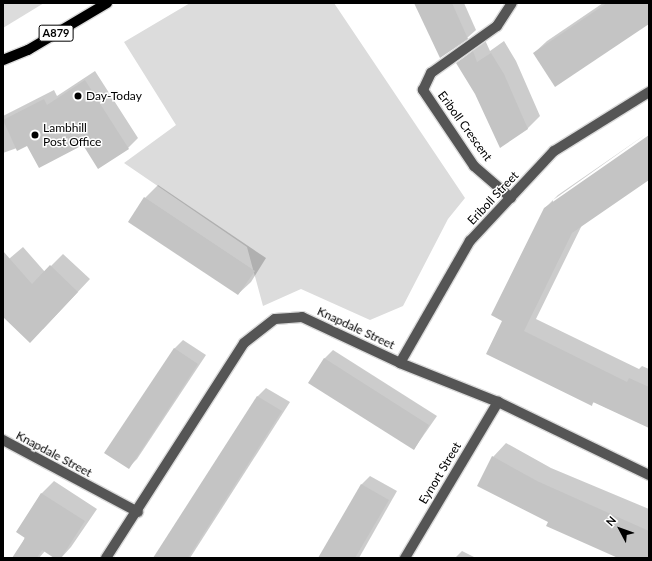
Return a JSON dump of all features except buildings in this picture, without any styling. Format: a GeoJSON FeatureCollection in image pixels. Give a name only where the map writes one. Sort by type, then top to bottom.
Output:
{"type":"FeatureCollection","features":[{"type":"Feature","properties":{"kind":"main road","name":"A879"},"geometry":{"type":"LineString","coordinates":[[3,60],[28,50],[107,3]]}},
{"type":"Feature","properties":{"kind":"street","name":"Eriboll Crescent"},"geometry":{"type":"LineString","coordinates":[[511,198],[474,166],[422,90],[431,72],[497,26],[512,3]]}},
{"type":"Feature","properties":{"kind":"street","name":"Eriboll Street"},"geometry":{"type":"LineString","coordinates":[[400,363],[470,241],[554,152],[649,92]]}},
{"type":"Feature","properties":{"kind":"street","name":"Knapdale Street"},"geometry":{"type":"LineString","coordinates":[[3,440],[138,512],[244,343],[275,319],[302,317],[400,363],[498,402],[649,475]]}},
{"type":"Feature","properties":{"kind":"street","name":"Eynort Street"},"geometry":{"type":"LineString","coordinates":[[405,558],[498,402]]}},
{"type":"Feature","properties":{"kind":"street"},"geometry":{"type":"LineString","coordinates":[[106,558],[138,512]]}},
{"type":"Feature","properties":{"kind":"shaded area"},"geometry":{"type":"Polygon","coordinates":[[[3,3],[44,3],[3,28],[3,3]]]}},
{"type":"Feature","properties":{"kind":"shaded area"},"geometry":{"type":"Polygon","coordinates":[[[190,3],[334,3],[465,198],[448,219],[403,306],[370,320],[301,289],[263,306],[247,247],[124,163],[176,125],[124,42],[190,3]]]}},
{"type":"Feature","properties":{"kind":"place","name":"Day-Today"},"geometry":{"type":"Point","coordinates":[78,96]}},
{"type":"Feature","properties":{"kind":"place","name":"Lambhill Post Office"},"geometry":{"type":"Point","coordinates":[35,135]}}]}
